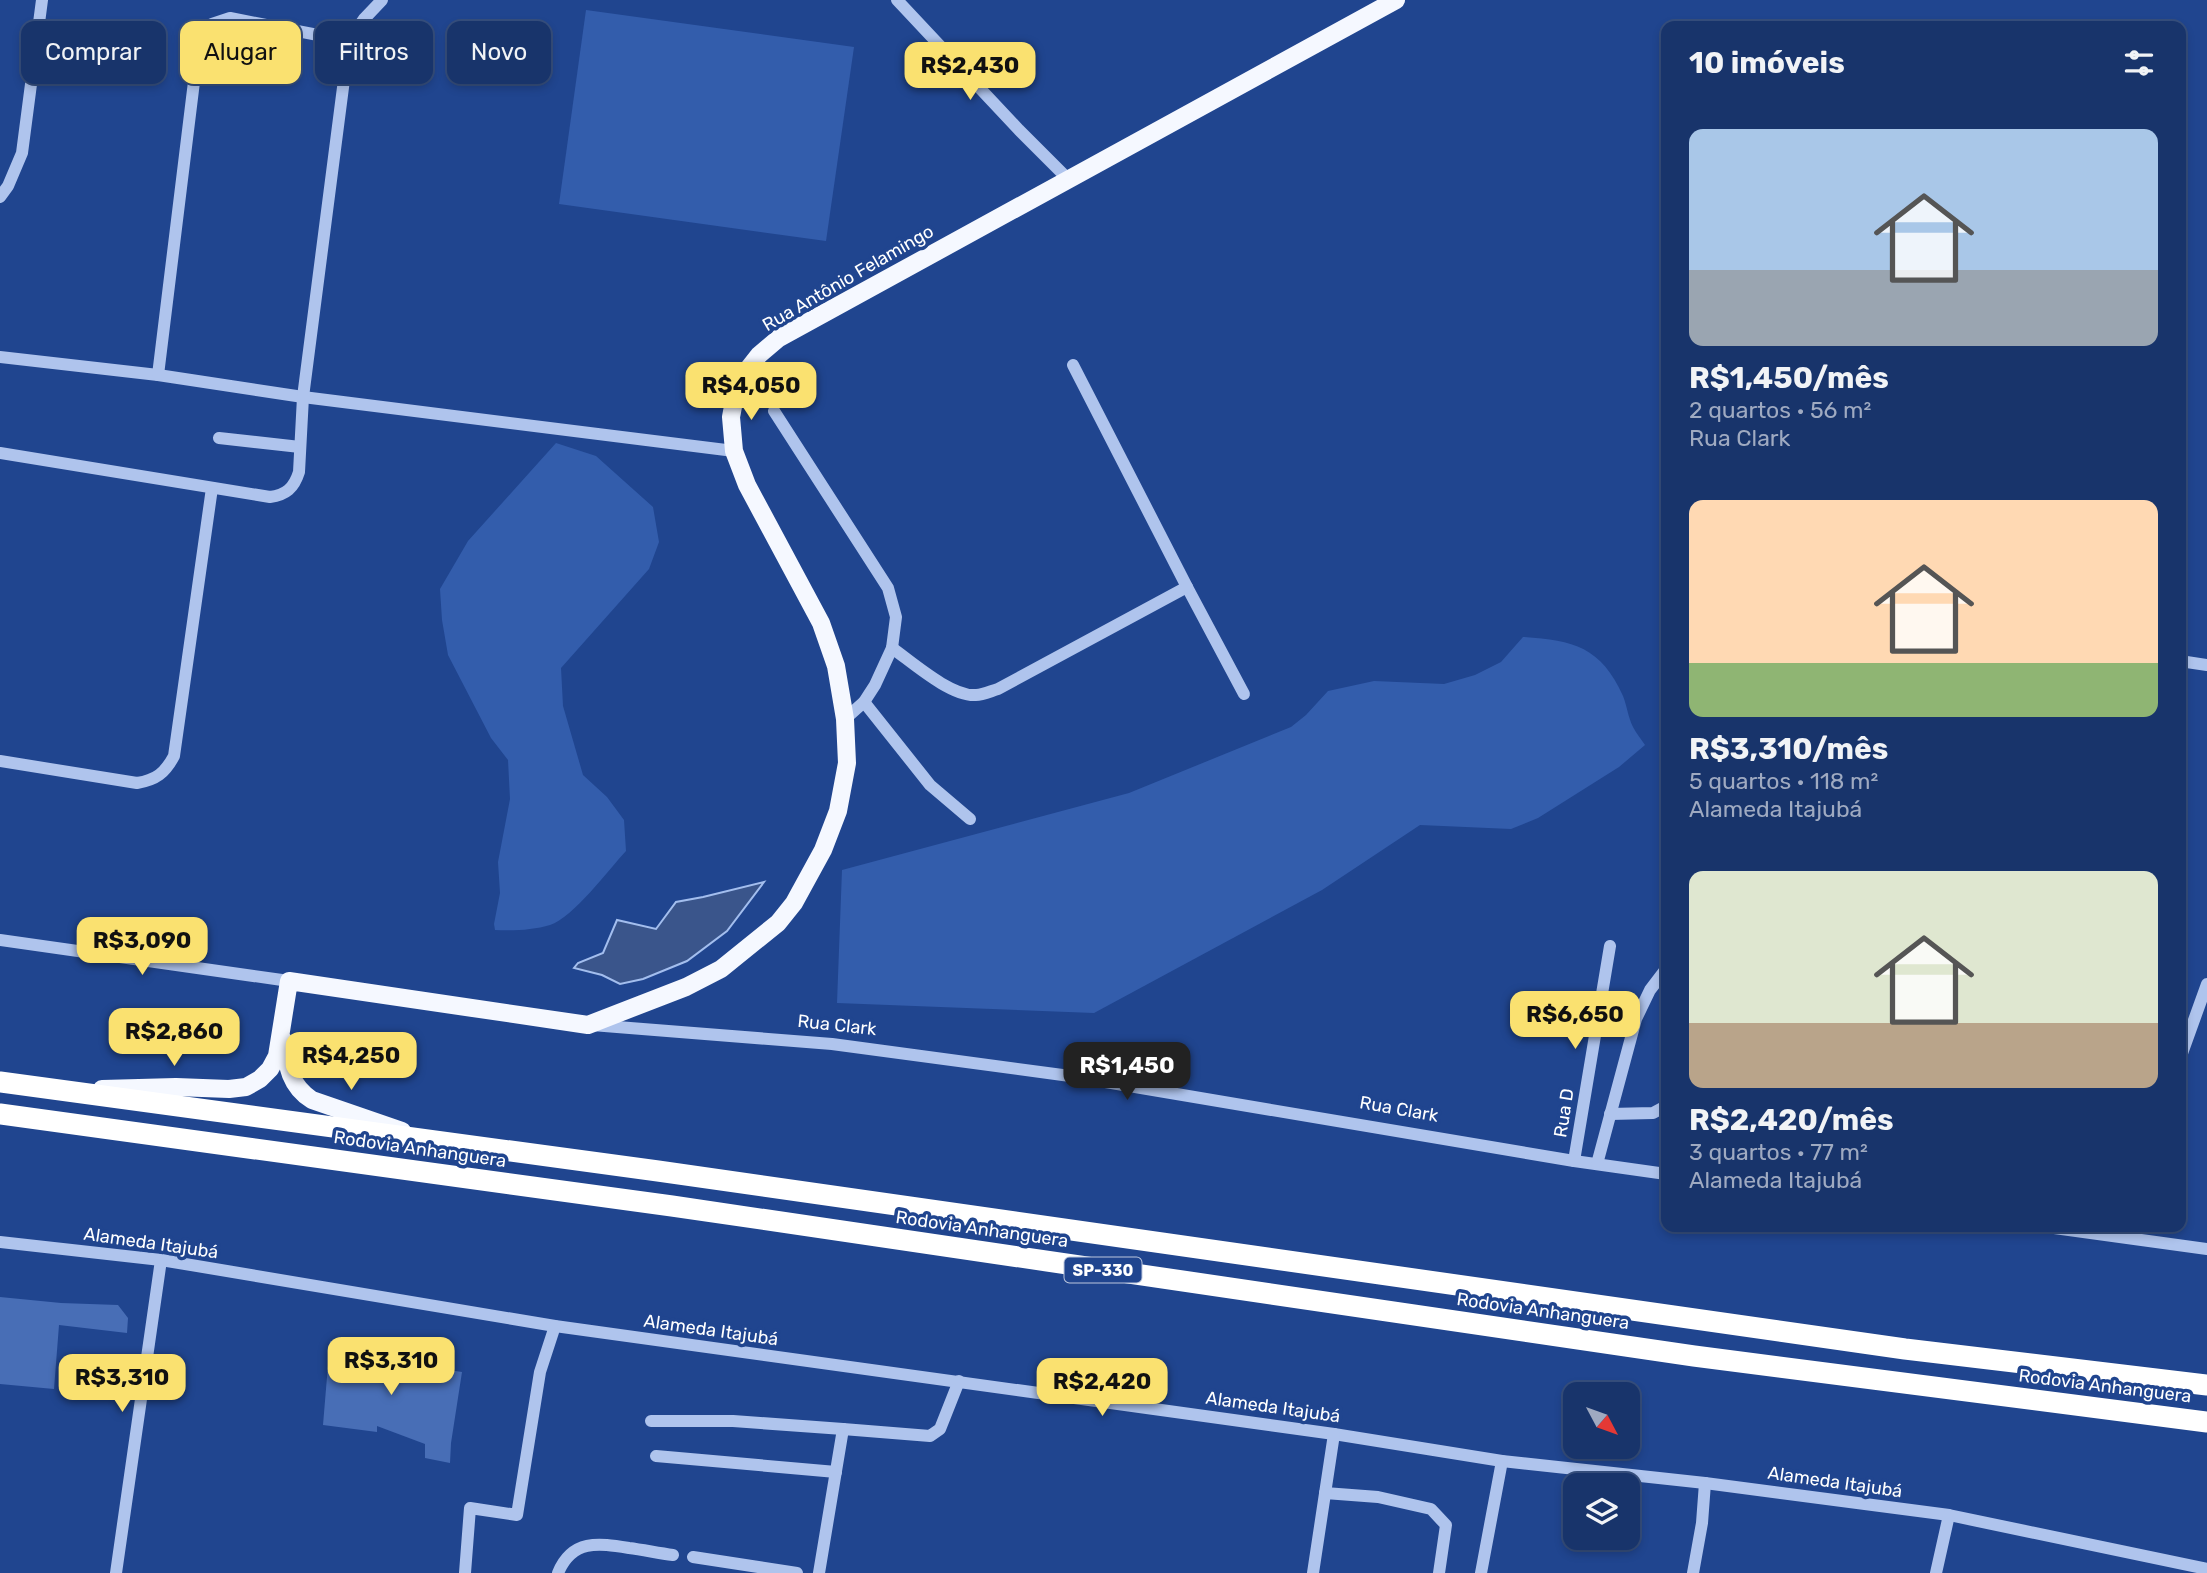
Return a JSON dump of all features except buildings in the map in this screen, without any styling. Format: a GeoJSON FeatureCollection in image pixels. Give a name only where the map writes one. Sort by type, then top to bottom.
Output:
{"type":"FeatureCollection","features":[{"type":"Feature","properties":{"kind":"highway","name":"Rodovia Anhanguera"},"geometry":{"type":"LineString","coordinates":[[0,1082],[685,1175],[1838,1340],[2207,1385]]}},
{"type":"Feature","properties":{"kind":"highway","name":"Rodovia Anhanguera"},"geometry":{"type":"LineString","coordinates":[[0,1115],[672,1206],[1694,1356],[2207,1423]]}},
{"type":"Feature","properties":{"kind":"highway"},"geometry":{"type":"LineString","coordinates":[[2179,1419],[2207,1433]]}},
{"type":"Feature","properties":{"kind":"main road","name":"Rua Antônio Felamingo"},"geometry":{"type":"LineString","coordinates":[[588,1025],[686,987],[721,969],[779,923],[794,903],[823,850],[838,811],[847,763],[845,719],[836,666],[821,623],[747,485],[734,451],[732,417],[735,396],[744,374],[759,355],[779,338],[1396,0]]}},
{"type":"Feature","properties":{"kind":"main road","name":"Rua Clark"},"geometry":{"type":"LineString","coordinates":[[289,981],[588,1025]]}},
{"type":"Feature","properties":{"kind":"main road"},"geometry":{"type":"LineString","coordinates":[[57,1090],[246,1087],[270,1069],[277,1056],[289,981]]}},
{"type":"Feature","properties":{"kind":"main road"},"geometry":{"type":"LineString","coordinates":[[283,1030],[287,1065],[300,1093],[312,1100],[432,1141]]}},
{"type":"Feature","properties":{"kind":"street"},"geometry":{"type":"LineString","coordinates":[[0,197],[8,186],[22,153],[43,0]]}},
{"type":"Feature","properties":{"kind":"street"},"geometry":{"type":"LineString","coordinates":[[363,21],[382,0]]}},
{"type":"Feature","properties":{"kind":"street"},"geometry":{"type":"LineString","coordinates":[[897,0],[1068,179]]}},
{"type":"Feature","properties":{"kind":"street"},"geometry":{"type":"LineString","coordinates":[[159,375],[199,41],[212,24],[230,18],[315,34]]}},
{"type":"Feature","properties":{"kind":"street"},"geometry":{"type":"LineString","coordinates":[[0,453],[270,497],[280,496],[296,483],[303,397],[343,84]]}},
{"type":"Feature","properties":{"kind":"street"},"geometry":{"type":"LineString","coordinates":[[0,357],[159,375],[303,397],[734,451]]}},
{"type":"Feature","properties":{"kind":"street"},"geometry":{"type":"LineString","coordinates":[[1073,365],[1244,694]]}},
{"type":"Feature","properties":{"kind":"street"},"geometry":{"type":"LineString","coordinates":[[774,411],[888,588],[895,617],[892,648],[875,685],[864,702],[845,719]]}},
{"type":"Feature","properties":{"kind":"street"},"geometry":{"type":"LineString","coordinates":[[219,438],[300,447]]}},
{"type":"Feature","properties":{"kind":"street"},"geometry":{"type":"LineString","coordinates":[[0,761],[137,783],[160,776],[168,766],[174,756],[212,488]]}},
{"type":"Feature","properties":{"kind":"street"},"geometry":{"type":"LineString","coordinates":[[892,648],[944,684],[962,694],[976,695],[998,689],[1187,587]]}},
{"type":"Feature","properties":{"kind":"street"},"geometry":{"type":"LineString","coordinates":[[2186,662],[2207,665]]}},
{"type":"Feature","properties":{"kind":"street"},"geometry":{"type":"LineString","coordinates":[[864,702],[930,785],[970,819]]}},
{"type":"Feature","properties":{"kind":"street","name":"Rua Clark"},"geometry":{"type":"LineString","coordinates":[[0,940],[289,981]]}},
{"type":"Feature","properties":{"kind":"street","name":"Rua D"},"geometry":{"type":"LineString","coordinates":[[1574,1161],[1610,946]]}},
{"type":"Feature","properties":{"kind":"street"},"geometry":{"type":"LineString","coordinates":[[1597,1164],[1636,1019],[1650,990],[1661,976]]}},
{"type":"Feature","properties":{"kind":"street"},"geometry":{"type":"LineString","coordinates":[[2186,1042],[2207,984]]}},
{"type":"Feature","properties":{"kind":"street","name":"Rua Clark"},"geometry":{"type":"LineString","coordinates":[[588,1025],[832,1044],[1070,1076],[1661,1173]]}},
{"type":"Feature","properties":{"kind":"street"},"geometry":{"type":"LineString","coordinates":[[1611,1114],[1653,1113],[1661,1109]]}},
{"type":"Feature","properties":{"kind":"street"},"geometry":{"type":"LineString","coordinates":[[2084,1232],[2207,1249]]}},
{"type":"Feature","properties":{"kind":"street"},"geometry":{"type":"LineString","coordinates":[[2144,1240],[2145,1232]]}},
{"type":"Feature","properties":{"kind":"street","name":"Alameda Itajubá"},"geometry":{"type":"LineString","coordinates":[[0,1242],[161,1260],[555,1326],[1334,1433],[1502,1461],[1705,1483],[1949,1515],[2207,1569]]}},
{"type":"Feature","properties":{"kind":"street"},"geometry":{"type":"LineString","coordinates":[[116,1573],[161,1260]]}},
{"type":"Feature","properties":{"kind":"street"},"geometry":{"type":"LineString","coordinates":[[465,1573],[470,1508],[517,1515],[540,1372],[555,1326]]}},
{"type":"Feature","properties":{"kind":"street"},"geometry":{"type":"LineString","coordinates":[[651,1421],[733,1421],[930,1436],[940,1429],[959,1381]]}},
{"type":"Feature","properties":{"kind":"street"},"geometry":{"type":"LineString","coordinates":[[819,1573],[843,1429]]}},
{"type":"Feature","properties":{"kind":"street"},"geometry":{"type":"LineString","coordinates":[[1313,1573],[1334,1433]]}},
{"type":"Feature","properties":{"kind":"street"},"geometry":{"type":"LineString","coordinates":[[656,1456],[836,1472]]}},
{"type":"Feature","properties":{"kind":"street"},"geometry":{"type":"LineString","coordinates":[[1481,1573],[1502,1461]]}},
{"type":"Feature","properties":{"kind":"street"},"geometry":{"type":"LineString","coordinates":[[1693,1573],[1702,1523],[1705,1483]]}},
{"type":"Feature","properties":{"kind":"street"},"geometry":{"type":"LineString","coordinates":[[1325,1493],[1378,1497],[1431,1509],[1446,1525],[1439,1573]]}},
{"type":"Feature","properties":{"kind":"street"},"geometry":{"type":"LineString","coordinates":[[1936,1573],[1949,1515]]}},
{"type":"Feature","properties":{"kind":"street"},"geometry":{"type":"LineString","coordinates":[[558,1573],[572,1552],[598,1543],[673,1555]]}},
{"type":"Feature","properties":{"kind":"street"},"geometry":{"type":"LineString","coordinates":[[693,1557],[797,1573]]}},
{"type":"Feature","properties":{"kind":"shaded area"},"geometry":{"type":"Polygon","coordinates":[[[586,10],[854,47],[826,241],[559,204],[586,10]]]}},
{"type":"Feature","properties":{"kind":"shaded area"},"geometry":{"type":"Polygon","coordinates":[[[556,443],[596,456],[653,507],[659,542],[649,569],[561,668],[563,706],[583,775],[607,797],[624,820],[626,851],[580,903],[559,921],[537,928],[495,930],[500,893],[498,862],[510,799],[508,760],[491,738],[448,655],[440,589],[468,541],[556,443]]]}},
{"type":"Feature","properties":{"kind":"shaded area"},"geometry":{"type":"Polygon","coordinates":[[[1523,637],[1571,644],[1595,657],[1614,680],[1623,696],[1633,727],[1645,745],[1619,767],[1538,818],[1511,829],[1420,825],[1322,890],[1094,1013],[837,1003],[842,870],[1129,793],[1291,727],[1328,691],[1374,681],[1444,684],[1475,675],[1501,662],[1523,637]]]}},
{"type":"Feature","properties":{"kind":"shaded area"},"geometry":{"type":"Polygon","coordinates":[[[764,882],[727,931],[687,961],[643,979],[620,984],[602,975],[574,968],[578,963],[603,953],[617,920],[656,929],[676,902],[764,882]]]}}]}
